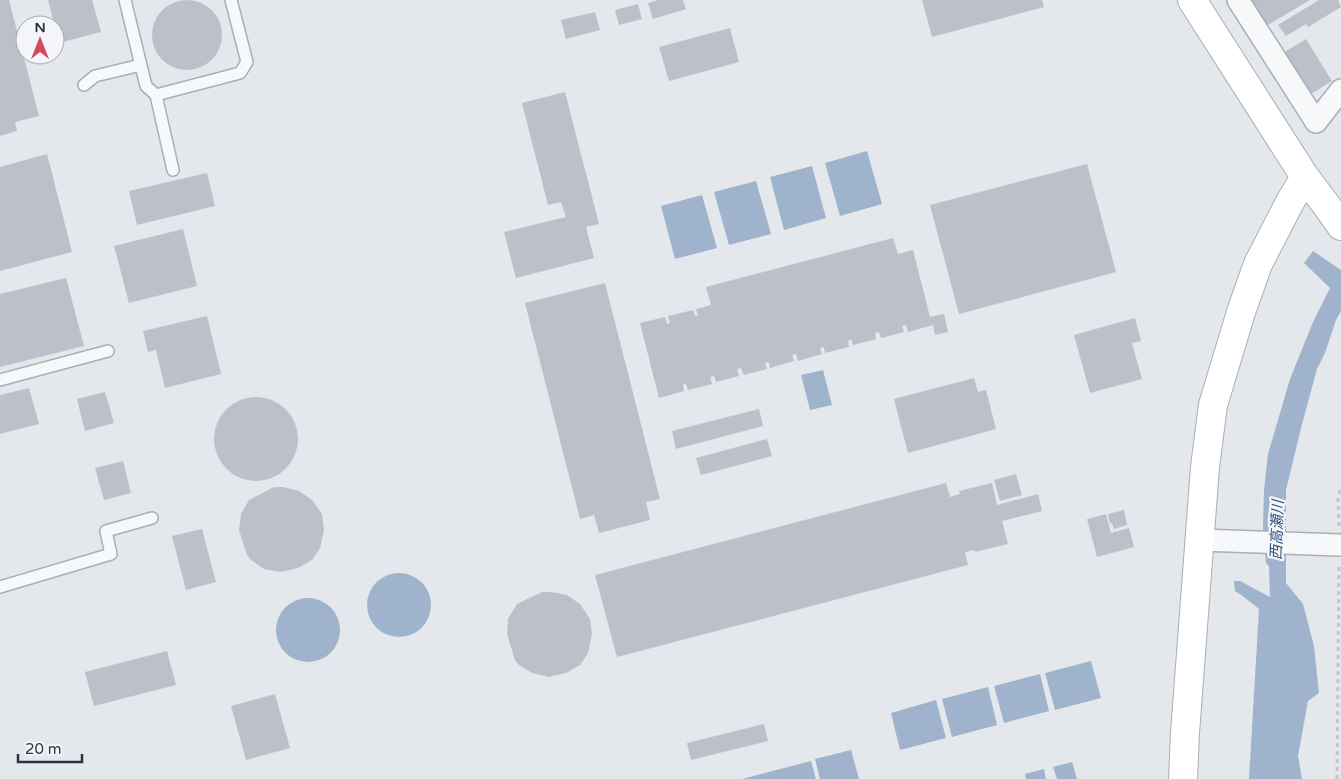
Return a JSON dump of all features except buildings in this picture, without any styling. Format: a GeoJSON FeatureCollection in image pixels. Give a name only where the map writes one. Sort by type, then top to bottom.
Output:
{"type":"FeatureCollection","features":[{"type":"Feature","properties":{"kind":"street"},"geometry":{"type":"LineString","coordinates":[[1192,0],[1305,177],[1341,226]]}},
{"type":"Feature","properties":{"kind":"street"},"geometry":{"type":"LineString","coordinates":[[1238,0],[1316,122],[1341,90]]}},
{"type":"Feature","properties":{"kind":"street"},"geometry":{"type":"LineString","coordinates":[[1183,779],[1185,733],[1207,541],[1206,467],[1213,405],[1241,312],[1258,264],[1305,177]]}},
{"type":"Feature","properties":{"kind":"street"},"geometry":{"type":"LineString","coordinates":[[1207,541],[1339,544]]}},
{"type":"Feature","properties":{"kind":"lane"},"geometry":{"type":"LineString","coordinates":[[125,0],[146,86],[156,95],[173,170]]}},
{"type":"Feature","properties":{"kind":"lane"},"geometry":{"type":"LineString","coordinates":[[156,95],[240,73],[247,62],[231,0]]}},
{"type":"Feature","properties":{"kind":"lane"},"geometry":{"type":"LineString","coordinates":[[84,85],[95,76],[141,65]]}},
{"type":"Feature","properties":{"kind":"lane"},"geometry":{"type":"LineString","coordinates":[[0,380],[108,351]]}},
{"type":"Feature","properties":{"kind":"lane"},"geometry":{"type":"LineString","coordinates":[[0,587],[111,554],[106,531],[152,518]]}},
{"type":"Feature","properties":{"kind":"path"},"geometry":{"type":"LineString","coordinates":[[1337,779],[1338,499],[1341,486]]}},
{"type":"Feature","properties":{"kind":"water"},"geometry":{"type":"Polygon","coordinates":[[[867,151],[882,204],[840,216],[825,163],[867,151]]]}},
{"type":"Feature","properties":{"kind":"water"},"geometry":{"type":"Polygon","coordinates":[[[812,166],[826,218],[784,230],[770,177],[812,166]]]}},
{"type":"Feature","properties":{"kind":"water"},"geometry":{"type":"Polygon","coordinates":[[[756,181],[771,234],[729,245],[714,192],[756,181]]]}},
{"type":"Feature","properties":{"kind":"water"},"geometry":{"type":"Polygon","coordinates":[[[702,195],[717,248],[675,259],[661,206],[702,195]]]}},
{"type":"Feature","properties":{"kind":"water","name":"西高瀬川"},"geometry":{"type":"Polygon","coordinates":[[[1313,251],[1341,270],[1341,311],[1317,369],[1286,490],[1286,583],[1303,604],[1314,646],[1319,693],[1308,701],[1298,756],[1302,779],[1249,779],[1259,609],[1235,591],[1234,581],[1240,581],[1270,597],[1269,566],[1266,563],[1263,528],[1264,490],[1268,454],[1290,379],[1313,322],[1330,288],[1304,263],[1313,251]]]}},
{"type":"Feature","properties":{"kind":"water"},"geometry":{"type":"Polygon","coordinates":[[[823,370],[832,405],[810,410],[801,375],[823,370]]]}},
{"type":"Feature","properties":{"kind":"water"},"geometry":{"type":"Polygon","coordinates":[[[399,573],[417,579],[425,587],[431,605],[425,623],[417,631],[399,637],[381,631],[373,623],[367,605],[373,587],[381,579],[399,573]]]}},
{"type":"Feature","properties":{"kind":"water"},"geometry":{"type":"Polygon","coordinates":[[[308,598],[326,604],[334,612],[340,630],[334,648],[326,656],[308,662],[290,656],[282,648],[276,630],[282,612],[290,604],[308,598]]]}},
{"type":"Feature","properties":{"kind":"water"},"geometry":{"type":"Polygon","coordinates":[[[1091,661],[1101,698],[1055,710],[1045,673],[1091,661]]]}},
{"type":"Feature","properties":{"kind":"water"},"geometry":{"type":"Polygon","coordinates":[[[1040,674],[1049,711],[1004,723],[994,686],[1040,674]]]}},
{"type":"Feature","properties":{"kind":"water"},"geometry":{"type":"Polygon","coordinates":[[[988,687],[997,725],[952,737],[942,699],[988,687]]]}},
{"type":"Feature","properties":{"kind":"water"},"geometry":{"type":"Polygon","coordinates":[[[936,700],[946,738],[900,750],[891,713],[936,700]]]}},
{"type":"Feature","properties":{"kind":"water"},"geometry":{"type":"Polygon","coordinates":[[[851,750],[859,779],[820,779],[815,759],[851,750]]]}},
{"type":"Feature","properties":{"kind":"water"},"geometry":{"type":"Polygon","coordinates":[[[811,761],[816,779],[742,779],[811,761]]]}},
{"type":"Feature","properties":{"kind":"water"},"geometry":{"type":"Polygon","coordinates":[[[1072,762],[1077,779],[1057,779],[1053,767],[1072,762]]]}},
{"type":"Feature","properties":{"kind":"water"},"geometry":{"type":"Polygon","coordinates":[[[1044,769],[1046,779],[1026,779],[1025,774],[1044,769]]]}}]}
